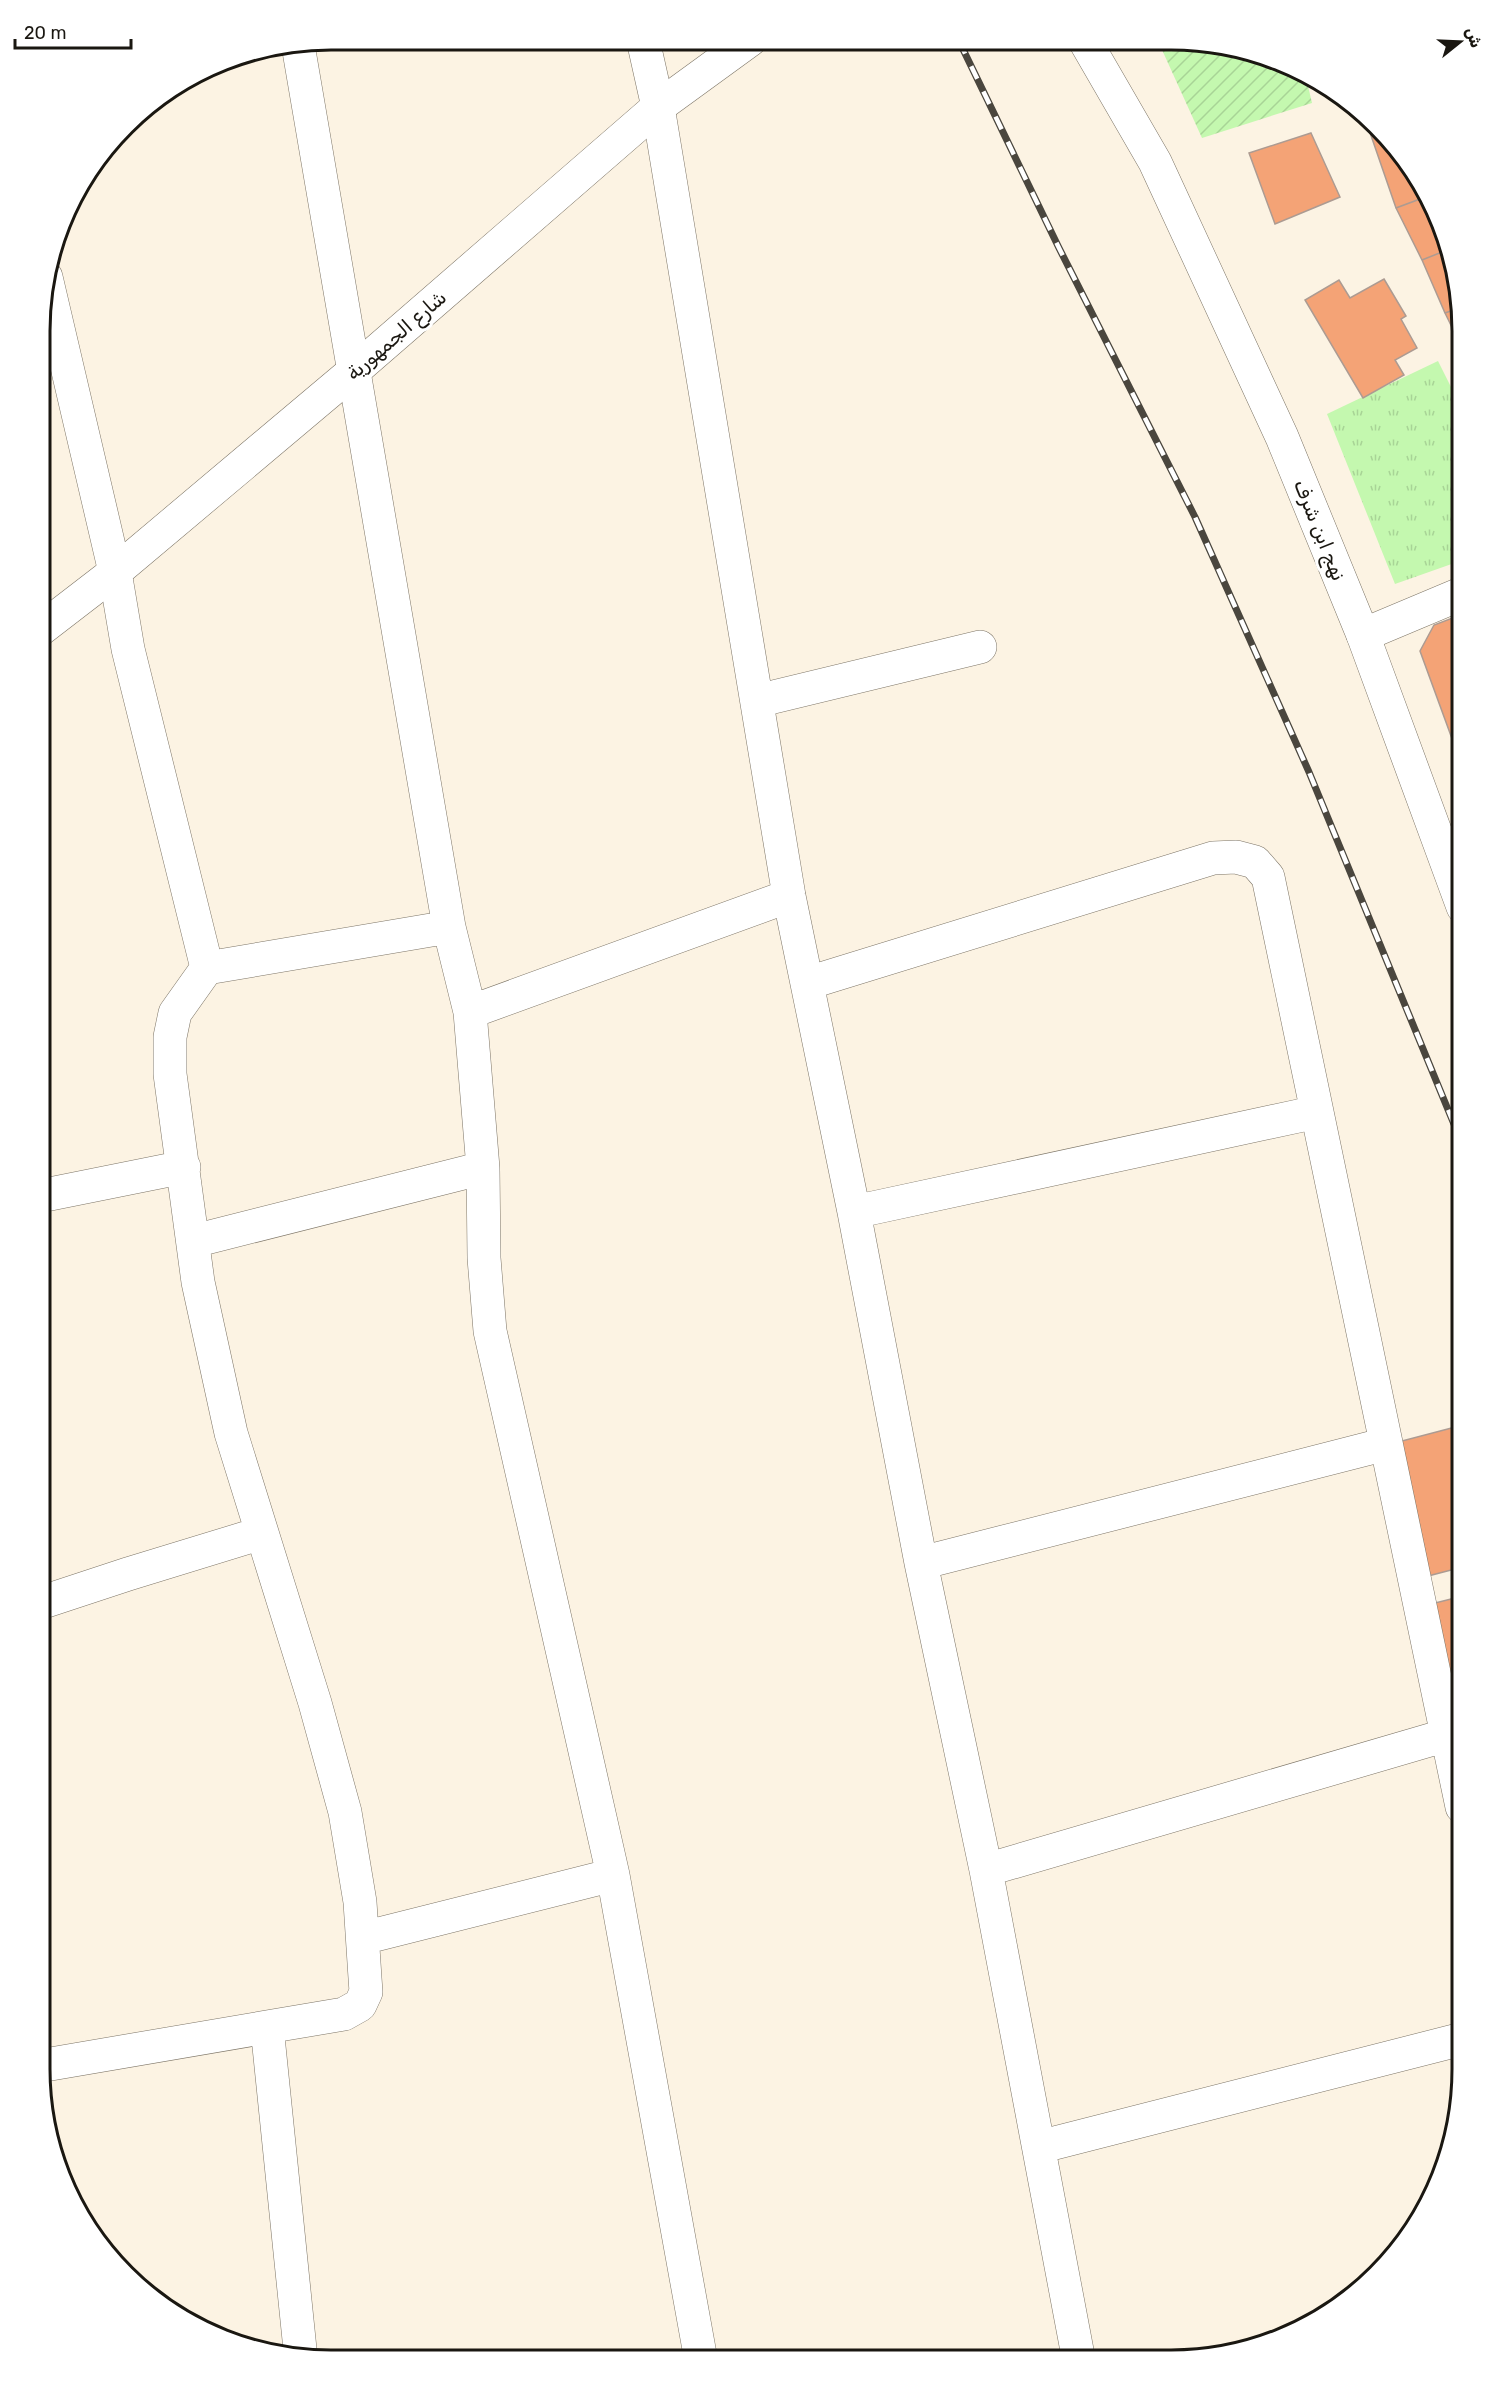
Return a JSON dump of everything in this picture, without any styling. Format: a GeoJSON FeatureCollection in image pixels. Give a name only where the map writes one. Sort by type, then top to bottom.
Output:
{"type":"FeatureCollection","features":[{"type":"Feature","properties":{"kind":"street"},"geometry":{"type":"LineString","coordinates":[[645,50],[658,107],[789,896],[854,1212],[921,1563],[986,1870],[1077,2350]]}},
{"type":"Feature","properties":{"kind":"street","name":"شارع الجمهورية"},"geometry":{"type":"LineString","coordinates":[[50,622],[115,572],[355,370],[658,107],[736,50]]}},
{"type":"Feature","properties":{"kind":"street","name":"نهج ابن شرف"},"geometry":{"type":"LineString","coordinates":[[1090,50],[1155,162]]}},
{"type":"Feature","properties":{"kind":"street","name":"نهج ابن شرف"},"geometry":{"type":"LineString","coordinates":[[1114,50],[1155,162],[1282,437],[1363,635],[1452,869]]}},
{"type":"Feature","properties":{"kind":"street"},"geometry":{"type":"LineString","coordinates":[[299,51],[449,927],[470,1012],[483,1168],[484,1258],[490,1331],[613,1875],[699,2350]]}},
{"type":"Feature","properties":{"kind":"street"},"geometry":{"type":"LineString","coordinates":[[51,300],[115,572],[128,649],[207,968]]}},
{"type":"Feature","properties":{"kind":"street"},"geometry":{"type":"LineString","coordinates":[[1363,635],[1452,598]]}},
{"type":"Feature","properties":{"kind":"street"},"geometry":{"type":"LineString","coordinates":[[757,701],[980,647]]}},
{"type":"Feature","properties":{"kind":"street"},"geometry":{"type":"LineString","coordinates":[[808,983],[1213,858],[1236,857],[1255,862],[1268,878],[1452,1759]]}},
{"type":"Feature","properties":{"kind":"street"},"geometry":{"type":"LineString","coordinates":[[470,1012],[789,896]]}},
{"type":"Feature","properties":{"kind":"street"},"geometry":{"type":"LineString","coordinates":[[50,2064],[344,2014],[360,2005],[366,1992],[360,1902],[345,1812],[315,1703],[231,1433],[198,1282],[170,1074],[170,1037],[175,1013],[207,968],[449,927]]}},
{"type":"Feature","properties":{"kind":"street"},"geometry":{"type":"LineString","coordinates":[[854,1212],[1317,1112]]}},
{"type":"Feature","properties":{"kind":"street"},"geometry":{"type":"LineString","coordinates":[[50,1194],[184,1167]]}},
{"type":"Feature","properties":{"kind":"street"},"geometry":{"type":"LineString","coordinates":[[194,1241],[483,1168]]}},
{"type":"Feature","properties":{"kind":"street"},"geometry":{"type":"LineString","coordinates":[[921,1563],[1386,1444]]}},
{"type":"Feature","properties":{"kind":"street"},"geometry":{"type":"LineString","coordinates":[[50,1600],[262,1533]]}},
{"type":"Feature","properties":{"kind":"street"},"geometry":{"type":"LineString","coordinates":[[986,1870],[1447,1735]]}},
{"type":"Feature","properties":{"kind":"street"},"geometry":{"type":"LineString","coordinates":[[363,1938],[613,1875]]}},
{"type":"Feature","properties":{"kind":"street"},"geometry":{"type":"LineString","coordinates":[[267,2027],[300,2349]]}},
{"type":"Feature","properties":{"kind":"street"},"geometry":{"type":"LineString","coordinates":[[1039,2147],[1452,2042]]}},
{"type":"Feature","properties":{"kind":"green space"},"geometry":{"type":"Polygon","coordinates":[[[1162,50],[1209,52],[1245,59],[1308,85],[1312,103],[1202,138],[1162,50]]]}},
{"type":"Feature","properties":{"kind":"green space"},"geometry":{"type":"Polygon","coordinates":[[[1438,361],[1452,389],[1452,564],[1395,584],[1327,414],[1438,361]]]}},
{"type":"Feature","properties":{"kind":"building"},"geometry":{"type":"Polygon","coordinates":[[[1370,132],[1395,159],[1420,199],[1396,208],[1370,132]]]}},
{"type":"Feature","properties":{"kind":"building"},"geometry":{"type":"Polygon","coordinates":[[[1311,133],[1340,197],[1275,224],[1249,153],[1311,133]]]}},
{"type":"Feature","properties":{"kind":"building"},"geometry":{"type":"Polygon","coordinates":[[[1420,199],[1442,252],[1422,260],[1396,208],[1420,199]]]}},
{"type":"Feature","properties":{"kind":"building"},"geometry":{"type":"Polygon","coordinates":[[[1442,252],[1452,311],[1445,313],[1422,260],[1442,252]]]}},
{"type":"Feature","properties":{"kind":"building"},"geometry":{"type":"Polygon","coordinates":[[[1384,279],[1406,316],[1401,319],[1417,348],[1395,360],[1404,375],[1363,398],[1305,300],[1339,280],[1350,298],[1384,279]]]}},
{"type":"Feature","properties":{"kind":"building"},"geometry":{"type":"Polygon","coordinates":[[[1452,311],[1452,327],[1445,313],[1452,311]]]}},
{"type":"Feature","properties":{"kind":"building"},"geometry":{"type":"Polygon","coordinates":[[[1452,618],[1452,739],[1420,651],[1434,625],[1452,618]]]}},
{"type":"Feature","properties":{"kind":"building"},"geometry":{"type":"Polygon","coordinates":[[[1452,1428],[1452,1570],[1428,1576],[1398,1442],[1452,1428]]]}},
{"type":"Feature","properties":{"kind":"building"},"geometry":{"type":"Polygon","coordinates":[[[1452,1599],[1452,1690],[1431,1604],[1452,1599]]]}},
{"type":"Feature","properties":{"kind":"railway"},"geometry":{"type":"LineString","coordinates":[[963,50],[1059,248],[1195,517],[1309,772],[1452,1119]]}}]}
